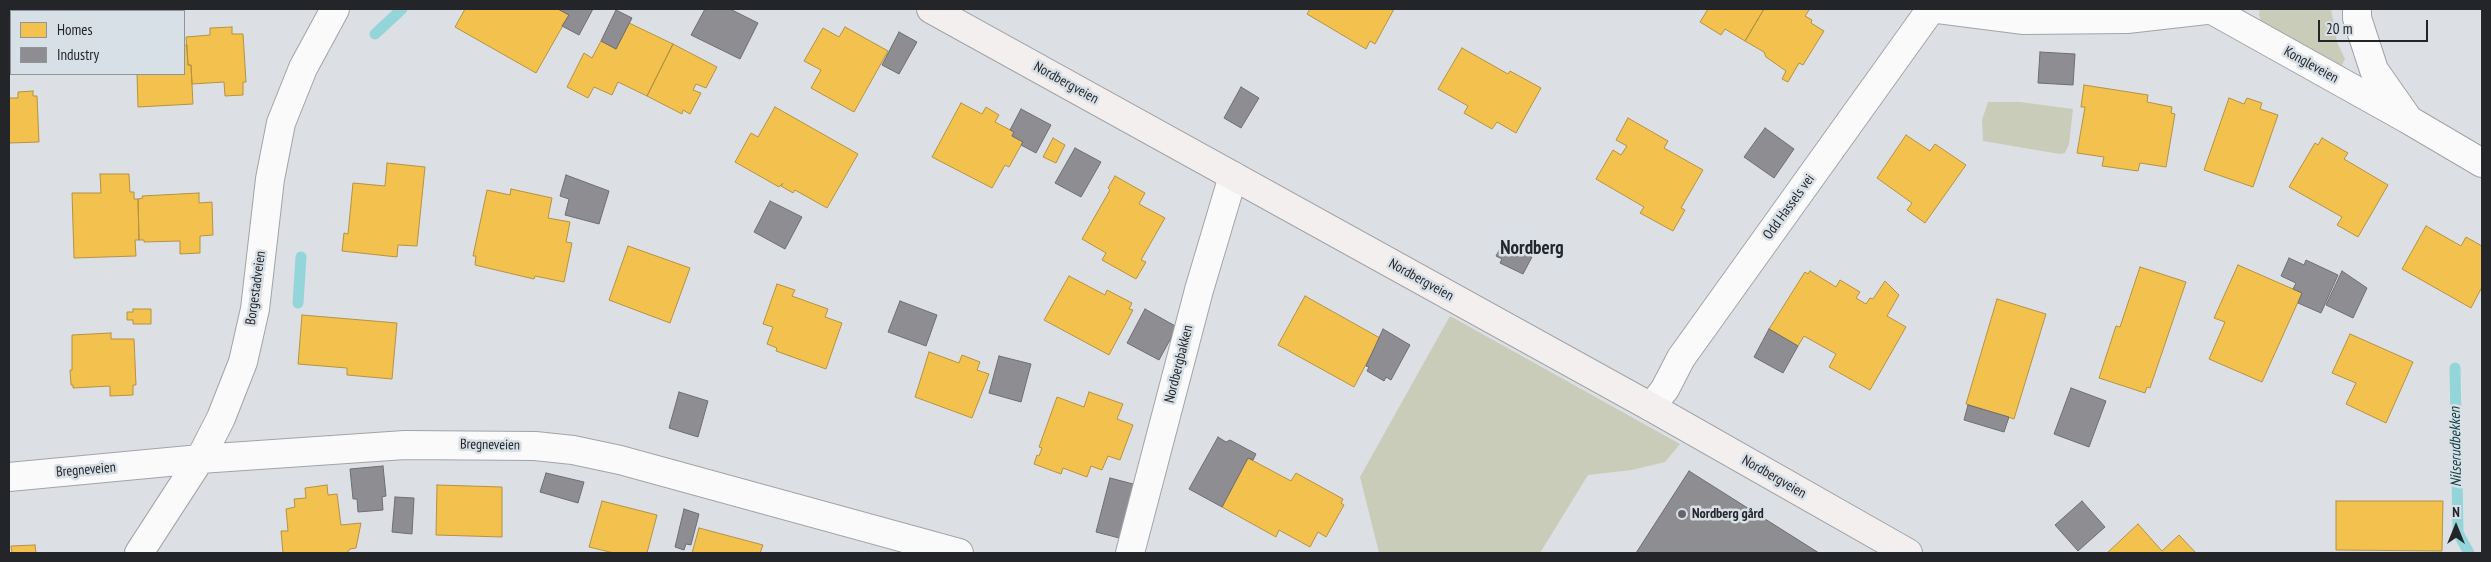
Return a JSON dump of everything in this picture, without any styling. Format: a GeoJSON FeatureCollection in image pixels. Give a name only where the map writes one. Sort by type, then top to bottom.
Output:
{"type":"FeatureCollection","features":[{"type":"Feature","properties":{"kind":"street","name":"Borgestadveien"},"geometry":{"type":"LineString","coordinates":[[139,553],[200,459],[221,418],[242,362],[255,309],[270,179],[281,123],[303,68],[335,9]]}},
{"type":"Feature","properties":{"kind":"street","name":"Nordbergveien"},"geometry":{"type":"LineString","coordinates":[[932,9],[1651,407],[1908,553]]}},
{"type":"Feature","properties":{"kind":"street","name":"Odd Hassels vei"},"geometry":{"type":"LineString","coordinates":[[1651,407],[1665,389],[1681,358],[1931,9]]}},
{"type":"Feature","properties":{"kind":"street","name":"Kongleveien"},"geometry":{"type":"LineString","coordinates":[[1938,9],[2024,20],[2127,19],[2214,10],[2482,163]]}},
{"type":"Feature","properties":{"kind":"street","name":"Kongleveien"},"geometry":{"type":"LineString","coordinates":[[2357,9],[2357,18],[2374,70],[2409,120]]}},
{"type":"Feature","properties":{"kind":"street","name":"Nordbergbakken"},"geometry":{"type":"LineString","coordinates":[[1130,553],[1198,290],[1233,176]]}},
{"type":"Feature","properties":{"kind":"street","name":"Bregneveien"},"geometry":{"type":"LineString","coordinates":[[9,477],[200,459],[405,445],[496,445],[573,450],[620,460],[959,553]]}},
{"type":"Feature","properties":{"kind":"green space"},"geometry":{"type":"Polygon","coordinates":[[[2260,9],[2331,9],[2337,42],[2345,59],[2341,67],[2262,26],[2259,14],[2260,9]]]}},
{"type":"Feature","properties":{"kind":"green space"},"geometry":{"type":"Polygon","coordinates":[[[1988,102],[2020,102],[2073,109],[2069,144],[2065,153],[2060,154],[1983,141],[1982,120],[1988,102]]]}},
{"type":"Feature","properties":{"kind":"green space"},"geometry":{"type":"Polygon","coordinates":[[[1450,316],[1680,444],[1665,462],[1632,470],[1588,475],[1540,553],[1379,553],[1360,477],[1450,316]]]}},
{"type":"Feature","properties":{"kind":"building: Homes"},"geometry":{"type":"Polygon","coordinates":[[[465,9],[558,9],[569,15],[536,73],[455,27],[465,9]]]}},
{"type":"Feature","properties":{"kind":"building: Homes"},"geometry":{"type":"Polygon","coordinates":[[[1310,9],[1394,9],[1375,44],[1370,41],[1366,49],[1307,14],[1310,9]]]}},
{"type":"Feature","properties":{"kind":"building: Homes"},"geometry":{"type":"Polygon","coordinates":[[[1708,9],[1764,9],[1745,41],[1725,29],[1721,35],[1700,22],[1708,9]]]}},
{"type":"Feature","properties":{"kind":"building: Homes"},"geometry":{"type":"Polygon","coordinates":[[[1764,9],[1807,9],[1809,10],[1805,16],[1812,20],[1811,23],[1824,31],[1803,65],[1799,63],[1788,82],[1782,79],[1786,71],[1766,57],[1764,52],[1745,41],[1764,9]]]}},
{"type":"Feature","properties":{"kind":"building: Homes"},"geometry":{"type":"Polygon","coordinates":[[[629,23],[673,44],[647,96],[618,82],[612,95],[594,87],[588,98],[567,87],[584,53],[592,58],[601,41],[616,49],[629,23]]]}},
{"type":"Feature","properties":{"kind":"building: Homes"},"geometry":{"type":"Polygon","coordinates":[[[232,27],[232,34],[243,34],[246,82],[243,82],[243,95],[225,96],[224,82],[192,84],[191,65],[188,65],[186,37],[210,35],[210,28],[232,27]]]}},
{"type":"Feature","properties":{"kind":"building: Homes"},"geometry":{"type":"Polygon","coordinates":[[[845,27],[888,51],[854,112],[811,88],[821,70],[804,61],[823,28],[839,37],[845,27]]]}},
{"type":"Feature","properties":{"kind":"building: Homes"},"geometry":{"type":"Polygon","coordinates":[[[673,44],[717,67],[706,88],[696,84],[693,90],[701,93],[690,114],[683,110],[682,114],[647,96],[673,44]]]}},
{"type":"Feature","properties":{"kind":"building: Homes"},"geometry":{"type":"Polygon","coordinates":[[[185,45],[187,45],[188,65],[191,65],[193,104],[138,107],[137,75],[185,75],[185,45]]]}},
{"type":"Feature","properties":{"kind":"building: Homes"},"geometry":{"type":"Polygon","coordinates":[[[1462,48],[1508,74],[1510,71],[1541,88],[1516,133],[1497,122],[1492,129],[1464,113],[1468,106],[1438,89],[1462,48]]]}},
{"type":"Feature","properties":{"kind":"building: Homes"},"geometry":{"type":"Polygon","coordinates":[[[2084,85],[2148,95],[2147,102],[2172,107],[2171,113],[2175,114],[2166,167],[2140,163],[2138,171],[2102,166],[2104,157],[2077,153],[2085,107],[2081,107],[2084,85]]]}},
{"type":"Feature","properties":{"kind":"building: Homes"},"geometry":{"type":"Polygon","coordinates":[[[33,91],[33,96],[37,96],[39,142],[9,143],[9,98],[18,98],[18,92],[33,91]]]}},
{"type":"Feature","properties":{"kind":"building: Homes"},"geometry":{"type":"Polygon","coordinates":[[[2229,98],[2244,104],[2247,98],[2262,103],[2260,109],[2278,115],[2253,187],[2204,170],[2229,98]]]}},
{"type":"Feature","properties":{"kind":"building: Homes"},"geometry":{"type":"Polygon","coordinates":[[[961,103],[982,114],[986,107],[999,115],[995,122],[1014,132],[1012,136],[1023,142],[1009,167],[1005,165],[992,188],[932,157],[961,103]]]}},
{"type":"Feature","properties":{"kind":"building: Homes"},"geometry":{"type":"Polygon","coordinates":[[[775,107],[858,154],[827,208],[795,190],[793,193],[781,186],[783,183],[779,187],[735,162],[751,133],[758,137],[775,107]]]}},
{"type":"Feature","properties":{"kind":"building: Homes"},"geometry":{"type":"Polygon","coordinates":[[[1628,118],[1668,141],[1664,148],[1703,170],[1681,208],[1685,210],[1673,231],[1640,213],[1644,207],[1596,179],[1613,150],[1621,155],[1627,146],[1616,140],[1628,118]]]}},
{"type":"Feature","properties":{"kind":"building: Homes"},"geometry":{"type":"Polygon","coordinates":[[[1906,135],[1930,151],[1935,144],[1966,165],[1925,223],[1907,210],[1912,203],[1877,178],[1906,135]]]}},
{"type":"Feature","properties":{"kind":"building: Homes"},"geometry":{"type":"Polygon","coordinates":[[[1053,138],[1065,145],[1056,163],[1043,157],[1053,138]]]}},
{"type":"Feature","properties":{"kind":"building: Homes"},"geometry":{"type":"Polygon","coordinates":[[[2322,138],[2348,153],[2344,159],[2388,185],[2358,237],[2337,225],[2342,217],[2289,187],[2315,143],[2318,145],[2322,138]]]}},
{"type":"Feature","properties":{"kind":"building: Homes"},"geometry":{"type":"Polygon","coordinates":[[[387,163],[425,167],[417,246],[398,245],[397,257],[342,251],[344,233],[348,234],[353,183],[385,186],[387,163]]]}},
{"type":"Feature","properties":{"kind":"building: Homes"},"geometry":{"type":"Polygon","coordinates":[[[100,174],[129,174],[130,192],[134,192],[134,199],[138,199],[139,240],[135,240],[136,256],[74,258],[72,193],[101,193],[100,174]]]}},
{"type":"Feature","properties":{"kind":"building: Homes"},"geometry":{"type":"Polygon","coordinates":[[[1115,176],[1145,193],[1139,204],[1165,218],[1141,260],[1146,262],[1136,279],[1102,260],[1106,253],[1082,239],[1110,190],[1108,188],[1115,176]]]}},
{"type":"Feature","properties":{"kind":"building: Homes"},"geometry":{"type":"Polygon","coordinates":[[[511,189],[552,198],[548,218],[570,222],[566,242],[572,243],[564,282],[535,276],[534,279],[475,265],[476,256],[473,256],[487,190],[510,195],[511,189]]]}},
{"type":"Feature","properties":{"kind":"building: Homes"},"geometry":{"type":"Polygon","coordinates":[[[199,193],[199,203],[212,202],[213,235],[200,236],[200,253],[180,254],[180,241],[144,242],[144,240],[139,240],[138,199],[143,198],[142,196],[199,193]]]}},
{"type":"Feature","properties":{"kind":"building: Homes"},"geometry":{"type":"Polygon","coordinates":[[[2426,226],[2461,246],[2466,237],[2482,246],[2482,287],[2471,308],[2402,269],[2426,226]]]}},
{"type":"Feature","properties":{"kind":"building: Homes"},"geometry":{"type":"Polygon","coordinates":[[[628,246],[690,268],[670,323],[609,300],[628,246]]]}},
{"type":"Feature","properties":{"kind":"building: Homes"},"geometry":{"type":"Polygon","coordinates":[[[2238,265],[2302,293],[2262,382],[2209,359],[2225,322],[2214,318],[2238,265]]]}},
{"type":"Feature","properties":{"kind":"building: Homes"},"geometry":{"type":"Polygon","coordinates":[[[2140,267],[2186,282],[2150,388],[2147,387],[2145,393],[2099,378],[2116,326],[2120,327],[2140,267]]]}},
{"type":"Feature","properties":{"kind":"building: Homes"},"geometry":{"type":"Polygon","coordinates":[[[1810,271],[1836,287],[1840,280],[1860,292],[1856,298],[1866,304],[1870,298],[1873,299],[1885,281],[1899,295],[1887,316],[1906,327],[1870,390],[1829,367],[1836,354],[1804,336],[1798,346],[1769,329],[1805,272],[1808,274],[1810,271]]]}},
{"type":"Feature","properties":{"kind":"building: Homes"},"geometry":{"type":"Polygon","coordinates":[[[1069,276],[1105,295],[1107,290],[1132,303],[1129,309],[1133,310],[1109,355],[1044,320],[1069,276]]]}},
{"type":"Feature","properties":{"kind":"building: Homes"},"geometry":{"type":"Polygon","coordinates":[[[777,284],[795,290],[792,296],[828,309],[825,317],[842,323],[826,369],[776,351],[777,348],[767,344],[773,327],[763,324],[777,284]]]}},
{"type":"Feature","properties":{"kind":"building: Homes"},"geometry":{"type":"Polygon","coordinates":[[[1305,296],[1380,338],[1354,387],[1278,345],[1305,296]]]}},
{"type":"Feature","properties":{"kind":"building: Homes"},"geometry":{"type":"Polygon","coordinates":[[[1997,299],[2046,314],[2014,419],[1966,404],[1997,299]]]}},
{"type":"Feature","properties":{"kind":"building: Homes"},"geometry":{"type":"Polygon","coordinates":[[[133,309],[151,309],[151,324],[133,324],[133,320],[127,320],[127,312],[133,312],[133,309]]]}},
{"type":"Feature","properties":{"kind":"building: Homes"},"geometry":{"type":"Polygon","coordinates":[[[302,315],[397,323],[392,379],[347,375],[347,368],[298,364],[302,315]]]}},
{"type":"Feature","properties":{"kind":"building: Homes"},"geometry":{"type":"Polygon","coordinates":[[[111,333],[111,339],[134,339],[136,385],[133,385],[133,395],[110,396],[110,386],[73,388],[70,370],[72,370],[72,335],[111,333]]]}},
{"type":"Feature","properties":{"kind":"building: Homes"},"geometry":{"type":"Polygon","coordinates":[[[2350,334],[2413,362],[2386,423],[2346,404],[2356,383],[2332,373],[2350,334]]]}},
{"type":"Feature","properties":{"kind":"building: Homes"},"geometry":{"type":"Polygon","coordinates":[[[929,352],[959,363],[962,355],[980,362],[977,370],[989,374],[972,418],[915,397],[929,352]]]}},
{"type":"Feature","properties":{"kind":"building: Homes"},"geometry":{"type":"Polygon","coordinates":[[[1089,392],[1123,404],[1117,419],[1133,425],[1120,460],[1108,456],[1102,470],[1091,466],[1087,477],[1063,468],[1061,474],[1034,464],[1042,448],[1039,447],[1057,397],[1084,407],[1089,392]]]}},
{"type":"Feature","properties":{"kind":"building: Homes"},"geometry":{"type":"Polygon","coordinates":[[[1248,458],[1291,481],[1296,473],[1343,499],[1341,503],[1344,505],[1326,537],[1318,532],[1310,547],[1279,530],[1276,537],[1222,507],[1248,458]]]}},
{"type":"Feature","properties":{"kind":"building: Homes"},"geometry":{"type":"Polygon","coordinates":[[[327,485],[328,495],[337,494],[341,525],[361,523],[356,548],[350,549],[347,553],[283,553],[281,531],[288,531],[286,509],[295,507],[294,499],[306,498],[305,488],[327,485]]]}},
{"type":"Feature","properties":{"kind":"building: Homes"},"geometry":{"type":"Polygon","coordinates":[[[437,485],[502,487],[502,537],[436,535],[437,485]]]}},
{"type":"Feature","properties":{"kind":"building: Homes"},"geometry":{"type":"Polygon","coordinates":[[[602,501],[657,515],[647,553],[614,553],[589,547],[602,501]]]}},
{"type":"Feature","properties":{"kind":"building: Homes"},"geometry":{"type":"Polygon","coordinates":[[[2336,501],[2443,501],[2442,551],[2336,550],[2336,501]]]}},
{"type":"Feature","properties":{"kind":"building: Homes"},"geometry":{"type":"Polygon","coordinates":[[[2138,524],[2162,551],[2179,535],[2196,553],[2107,553],[2138,524]]]}},
{"type":"Feature","properties":{"kind":"building: Homes"},"geometry":{"type":"Polygon","coordinates":[[[699,528],[763,545],[760,553],[692,553],[699,528]]]}},
{"type":"Feature","properties":{"kind":"building: Homes"},"geometry":{"type":"Polygon","coordinates":[[[35,545],[36,553],[12,553],[11,546],[35,545]]]}},
{"type":"Feature","properties":{"kind":"building: Industry"},"geometry":{"type":"Polygon","coordinates":[[[558,9],[593,9],[579,35],[562,26],[569,15],[558,9]]]}},
{"type":"Feature","properties":{"kind":"building: Industry"},"geometry":{"type":"Polygon","coordinates":[[[705,9],[730,9],[758,23],[740,59],[691,35],[705,9]]]}},
{"type":"Feature","properties":{"kind":"building: Industry"},"geometry":{"type":"Polygon","coordinates":[[[616,10],[632,18],[616,49],[601,41],[616,10]]]}},
{"type":"Feature","properties":{"kind":"building: Industry"},"geometry":{"type":"Polygon","coordinates":[[[899,32],[917,42],[899,74],[882,65],[899,32]]]}},
{"type":"Feature","properties":{"kind":"building: Industry"},"geometry":{"type":"Polygon","coordinates":[[[2040,52],[2075,54],[2073,85],[2038,83],[2040,52]]]}},
{"type":"Feature","properties":{"kind":"building: Industry"},"geometry":{"type":"Polygon","coordinates":[[[1241,87],[1259,98],[1241,128],[1224,118],[1241,87]]]}},
{"type":"Feature","properties":{"kind":"building: Industry"},"geometry":{"type":"Polygon","coordinates":[[[1021,109],[1051,125],[1036,153],[1021,145],[1023,142],[1012,136],[1014,132],[1010,130],[1021,109]]]}},
{"type":"Feature","properties":{"kind":"building: Industry"},"geometry":{"type":"Polygon","coordinates":[[[1765,128],[1794,149],[1774,178],[1744,157],[1765,128]]]}},
{"type":"Feature","properties":{"kind":"building: Industry"},"geometry":{"type":"Polygon","coordinates":[[[1075,148],[1101,162],[1081,197],[1055,183],[1075,148]]]}},
{"type":"Feature","properties":{"kind":"building: Industry"},"geometry":{"type":"Polygon","coordinates":[[[566,175],[609,191],[599,224],[565,215],[569,199],[560,196],[566,175]]]}},
{"type":"Feature","properties":{"kind":"building: Industry"},"geometry":{"type":"Polygon","coordinates":[[[770,201],[802,217],[785,249],[754,232],[770,201]]]}},
{"type":"Feature","properties":{"kind":"building: Industry"},"geometry":{"type":"Polygon","coordinates":[[[1502,245],[1532,257],[1523,274],[1500,263],[1502,259],[1496,256],[1502,245]]]}},
{"type":"Feature","properties":{"kind":"building: Industry"},"geometry":{"type":"Polygon","coordinates":[[[2289,258],[2304,265],[2306,260],[2338,275],[2321,313],[2298,303],[2302,293],[2293,289],[2296,283],[2281,276],[2289,258]]]}},
{"type":"Feature","properties":{"kind":"building: Industry"},"geometry":{"type":"Polygon","coordinates":[[[2342,271],[2367,288],[2353,318],[2326,305],[2342,271]]]}},
{"type":"Feature","properties":{"kind":"building: Industry"},"geometry":{"type":"Polygon","coordinates":[[[900,301],[937,315],[926,346],[888,332],[900,301]]]}},
{"type":"Feature","properties":{"kind":"building: Industry"},"geometry":{"type":"Polygon","coordinates":[[[1145,309],[1177,327],[1159,360],[1127,343],[1145,309]]]}},
{"type":"Feature","properties":{"kind":"building: Industry"},"geometry":{"type":"Polygon","coordinates":[[[1383,329],[1410,345],[1391,380],[1386,377],[1384,381],[1367,371],[1369,367],[1366,366],[1383,329]]]}},
{"type":"Feature","properties":{"kind":"building: Industry"},"geometry":{"type":"Polygon","coordinates":[[[1769,329],[1798,346],[1783,373],[1754,357],[1769,329]]]}},
{"type":"Feature","properties":{"kind":"building: Industry"},"geometry":{"type":"Polygon","coordinates":[[[999,356],[1031,364],[1021,402],[989,393],[999,356]]]}},
{"type":"Feature","properties":{"kind":"building: Industry"},"geometry":{"type":"Polygon","coordinates":[[[2071,388],[2106,401],[2089,447],[2054,434],[2071,388]]]}},
{"type":"Feature","properties":{"kind":"building: Industry"},"geometry":{"type":"Polygon","coordinates":[[[679,392],[708,401],[698,437],[669,428],[679,392]]]}},
{"type":"Feature","properties":{"kind":"building: Industry"},"geometry":{"type":"Polygon","coordinates":[[[1968,405],[2009,417],[2004,432],[1964,420],[1968,405]]]}},
{"type":"Feature","properties":{"kind":"building: Industry"},"geometry":{"type":"Polygon","coordinates":[[[1218,437],[1226,442],[1230,440],[1256,454],[1253,460],[1248,458],[1222,507],[1189,489],[1218,437]]]}},
{"type":"Feature","properties":{"kind":"building: Industry"},"geometry":{"type":"Polygon","coordinates":[[[383,466],[386,496],[382,497],[383,510],[358,512],[357,499],[353,499],[350,469],[383,466]]]}},
{"type":"Feature","properties":{"kind":"building: Industry"},"geometry":{"type":"Polygon","coordinates":[[[1689,471],[1819,553],[1636,553],[1689,471]]]}},
{"type":"Feature","properties":{"kind":"building: Industry"},"geometry":{"type":"Polygon","coordinates":[[[546,473],[584,482],[578,503],[540,492],[546,473]]]}},
{"type":"Feature","properties":{"kind":"building: Industry"},"geometry":{"type":"Polygon","coordinates":[[[1110,478],[1137,485],[1123,539],[1096,532],[1110,478]]]}},
{"type":"Feature","properties":{"kind":"building: Industry"},"geometry":{"type":"Polygon","coordinates":[[[395,497],[414,498],[412,534],[392,532],[395,497]]]}},
{"type":"Feature","properties":{"kind":"building: Industry"},"geometry":{"type":"Polygon","coordinates":[[[2082,501],[2105,527],[2078,551],[2055,525],[2082,501]]]}},
{"type":"Feature","properties":{"kind":"building: Industry"},"geometry":{"type":"Polygon","coordinates":[[[684,509],[699,514],[691,545],[686,544],[684,550],[675,547],[684,509]]]}},
{"type":"Feature","properties":{"kind":"waterway"},"geometry":{"type":"LineString","coordinates":[[375,34],[402,9]]}},
{"type":"Feature","properties":{"kind":"waterway"},"geometry":{"type":"LineString","coordinates":[[298,303],[301,257]]}},
{"type":"Feature","properties":{"kind":"waterway","name":"Nilserudbekken"},"geometry":{"type":"LineString","coordinates":[[2455,368],[2458,533],[2469,553]]}},
{"type":"Feature","properties":{"kind":"place","name":"Nordberg gård"},"geometry":{"type":"Point","coordinates":[1682,514]}},
{"type":"Feature","properties":{"kind":"district","name":"Nordberg"},"geometry":{"type":"Point","coordinates":[1532,249]}}]}
